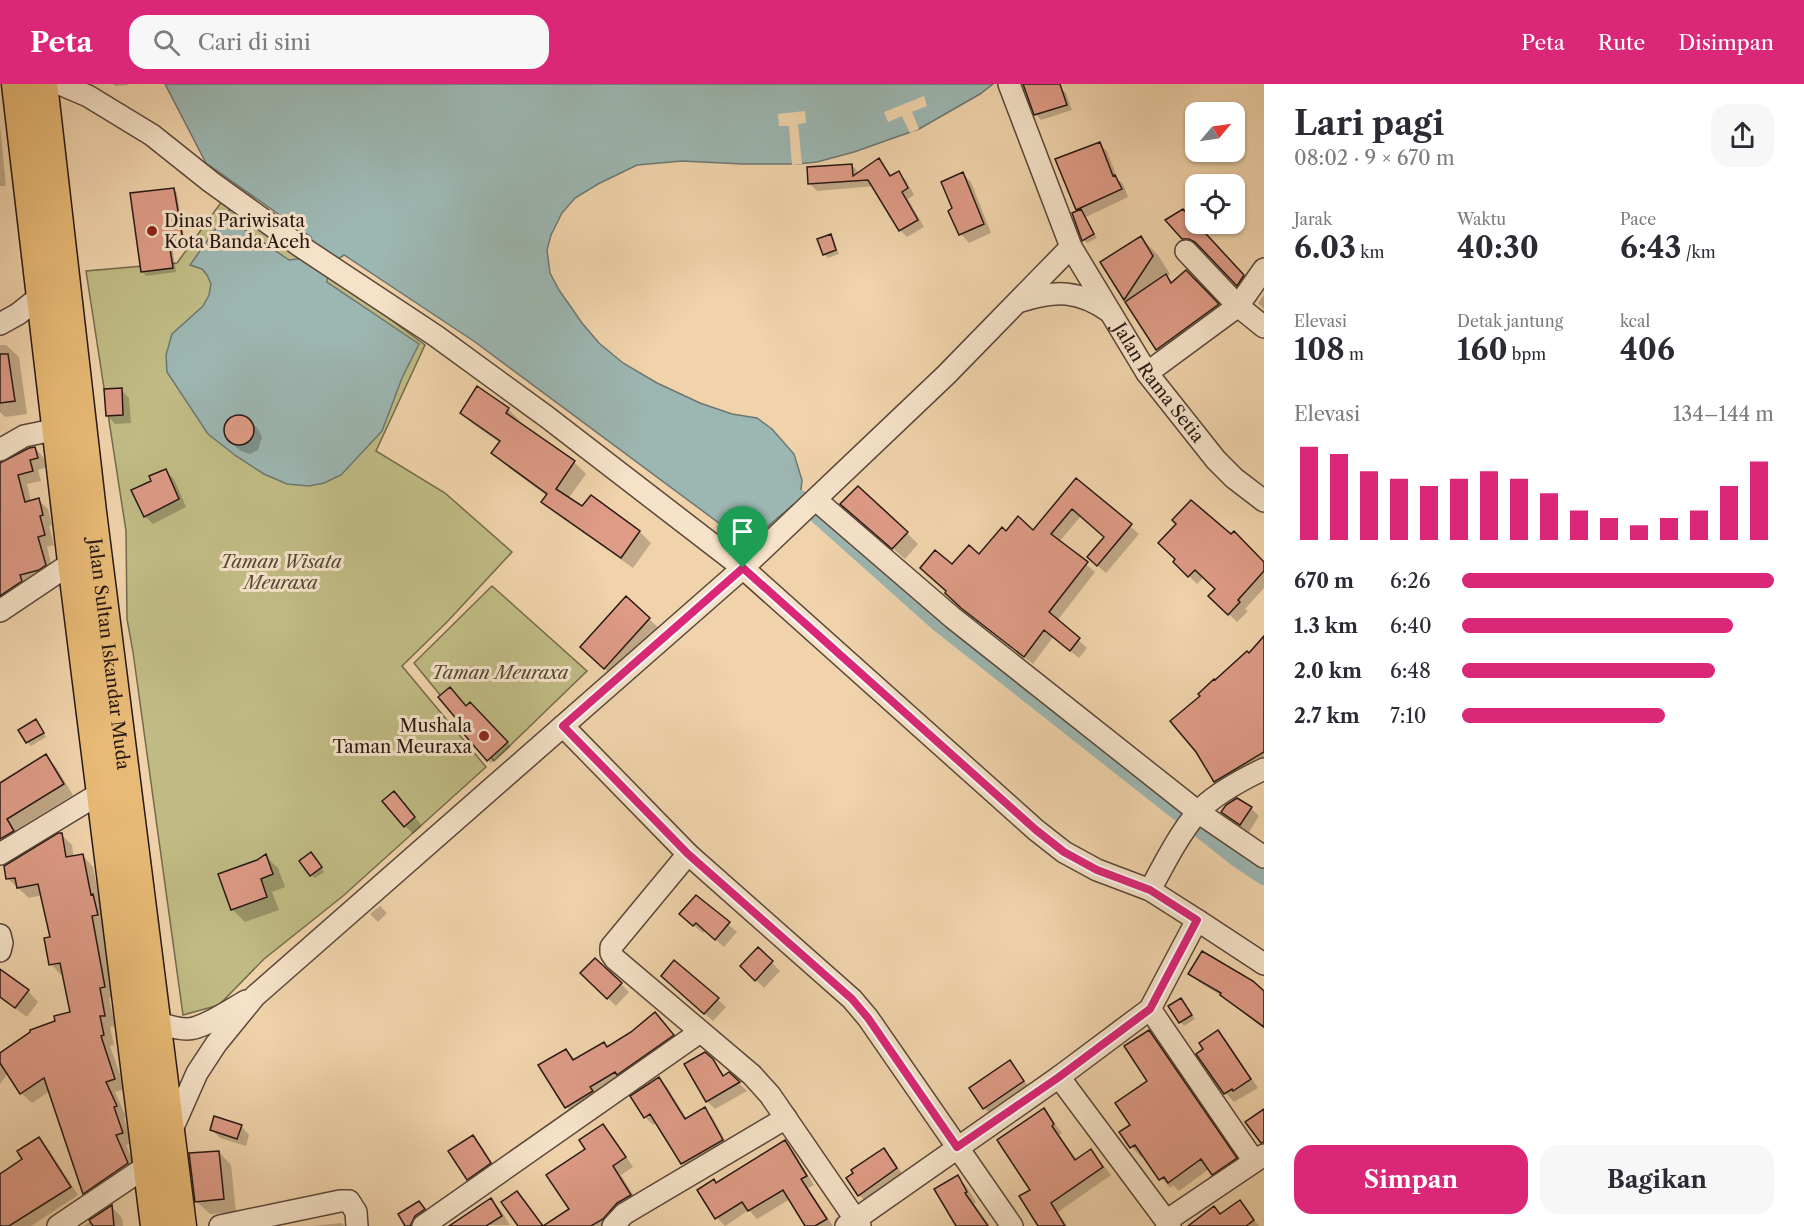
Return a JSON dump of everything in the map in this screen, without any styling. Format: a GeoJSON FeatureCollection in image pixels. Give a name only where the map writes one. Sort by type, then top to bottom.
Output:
{"type":"FeatureCollection","features":[{"type":"Feature","properties":{"kind":"highway","name":"Jalan Sultan Iskandar Muda"},"geometry":{"type":"LineString","coordinates":[[17,84],[73,562],[156,1226]]}},
{"type":"Feature","properties":{"kind":"highway","name":"Jalan Sultan Iskandar Muda"},"geometry":{"type":"LineString","coordinates":[[42,84],[91,512],[181,1226]]}},
{"type":"Feature","properties":{"kind":"street"},"geometry":{"type":"LineString","coordinates":[[0,90],[10,84]]}},
{"type":"Feature","properties":{"kind":"street"},"geometry":{"type":"LineString","coordinates":[[60,84],[88,96],[152,135],[211,182],[300,246],[436,336],[746,565],[1018,814],[1064,852],[1097,870],[1150,890],[1264,964]]}},
{"type":"Feature","properties":{"kind":"street","name":"Jalan Rama Setia"},"geometry":{"type":"LineString","coordinates":[[1009,84],[1071,247],[1147,373],[1216,460],[1234,478],[1264,501]]}},
{"type":"Feature","properties":{"kind":"street"},"geometry":{"type":"LineString","coordinates":[[170,1134],[197,1073],[216,1044],[255,996],[813,504],[946,375],[1071,247]]}},
{"type":"Feature","properties":{"kind":"street"},"geometry":{"type":"LineString","coordinates":[[1186,251],[1238,306],[1264,327]]}},
{"type":"Feature","properties":{"kind":"street"},"geometry":{"type":"LineString","coordinates":[[1147,373],[1238,306],[1264,269]]}},
{"type":"Feature","properties":{"kind":"street"},"geometry":{"type":"LineString","coordinates":[[1017,302],[1044,294],[1066,293],[1094,301],[1114,315]]}},
{"type":"Feature","properties":{"kind":"street"},"geometry":{"type":"LineString","coordinates":[[0,324],[24,310],[42,295]]}},
{"type":"Feature","properties":{"kind":"street"},"geometry":{"type":"LineString","coordinates":[[0,450],[24,436],[58,429]]}},
{"type":"Feature","properties":{"kind":"street"},"geometry":{"type":"LineString","coordinates":[[813,504],[1197,814],[1264,857]]}},
{"type":"Feature","properties":{"kind":"street"},"geometry":{"type":"LineString","coordinates":[[0,611],[73,562]]}},
{"type":"Feature","properties":{"kind":"street"},"geometry":{"type":"LineString","coordinates":[[563,726],[688,854],[852,999],[868,1018],[1012,1226]]}},
{"type":"Feature","properties":{"kind":"street"},"geometry":{"type":"LineString","coordinates":[[1150,890],[1197,814],[1242,780],[1264,769]]}},
{"type":"Feature","properties":{"kind":"street"},"geometry":{"type":"LineString","coordinates":[[0,854],[102,792]]}},
{"type":"Feature","properties":{"kind":"street"},"geometry":{"type":"LineString","coordinates":[[688,854],[611,947],[611,953],[615,959],[752,1075],[770,1095],[854,1224],[1150,1009],[1197,920]]}},
{"type":"Feature","properties":{"kind":"street"},"geometry":{"type":"LineString","coordinates":[[0,935],[2,943],[0,951]]}},
{"type":"Feature","properties":{"kind":"street"},"geometry":{"type":"LineString","coordinates":[[155,1022],[175,1028],[190,1029],[255,996]]}},
{"type":"Feature","properties":{"kind":"street"},"geometry":{"type":"LineString","coordinates":[[1059,1077],[1168,1223],[1259,1158],[1150,1009]]}},
{"type":"Feature","properties":{"kind":"street"},"geometry":{"type":"LineString","coordinates":[[423,1226],[700,1032]]}},
{"type":"Feature","properties":{"kind":"street"},"geometry":{"type":"LineString","coordinates":[[613,1226],[624,1214],[786,1118]]}},
{"type":"Feature","properties":{"kind":"street"},"geometry":{"type":"LineString","coordinates":[[58,1226],[150,1164]]}},
{"type":"Feature","properties":{"kind":"street"},"geometry":{"type":"LineString","coordinates":[[220,1226],[349,1201],[356,1212],[357,1226]]}},
{"type":"Feature","properties":{"kind":"green space","name":"Taman Wisata Meuraxa"},"geometry":{"type":"Polygon","coordinates":[[[225,197],[425,345],[376,451],[445,493],[512,552],[447,622],[402,666],[486,767],[343,896],[264,959],[219,1005],[183,1015],[127,619],[126,531],[86,271],[177,263],[225,197]]]}},
{"type":"Feature","properties":{"kind":"green space","name":"Taman Meuraxa"},"geometry":{"type":"Polygon","coordinates":[[[492,586],[587,671],[494,761],[414,663],[492,586]]]}},
{"type":"Feature","properties":{"kind":"water"},"geometry":{"type":"Polygon","coordinates":[[[165,84],[993,84],[919,129],[854,152],[817,162],[797,164],[682,161],[637,165],[575,198],[562,213],[551,235],[547,250],[550,273],[582,323],[599,343],[623,363],[657,383],[700,403],[732,414],[757,418],[772,429],[794,454],[802,480],[800,499],[748,543],[475,342],[344,255],[332,267],[327,282],[419,344],[402,378],[382,431],[341,475],[324,483],[309,486],[287,484],[264,474],[208,434],[167,372],[166,355],[172,334],[203,306],[209,295],[211,284],[207,275],[202,269],[190,265],[229,210],[232,221],[289,260],[305,258],[313,246],[311,237],[206,163],[165,84]]]}},
{"type":"Feature","properties":{"kind":"pier"},"geometry":{"type":"Polygon","coordinates":[[[924,96],[927,106],[912,112],[919,129],[910,133],[902,116],[888,122],[884,112],[924,96]]]}},
{"type":"Feature","properties":{"kind":"pier"},"geometry":{"type":"Polygon","coordinates":[[[805,111],[806,123],[798,124],[802,164],[792,165],[789,126],[779,126],[778,114],[805,111]]]}},
{"type":"Feature","properties":{"kind":"building"},"geometry":{"type":"Polygon","coordinates":[[[1023,84],[1060,84],[1067,105],[1034,115],[1023,84]]]}},
{"type":"Feature","properties":{"kind":"building"},"geometry":{"type":"Polygon","coordinates":[[[1100,142],[1113,176],[1115,175],[1122,189],[1076,210],[1055,159],[1100,142]]]}},
{"type":"Feature","properties":{"kind":"building"},"geometry":{"type":"Polygon","coordinates":[[[879,158],[890,176],[899,171],[908,188],[902,192],[918,220],[899,231],[868,180],[808,184],[807,167],[852,164],[853,176],[879,158]]]}},
{"type":"Feature","properties":{"kind":"building"},"geometry":{"type":"Polygon","coordinates":[[[963,172],[984,224],[959,235],[948,211],[952,208],[941,182],[963,172]]]}},
{"type":"Feature","properties":{"kind":"building","name":"Dinas Pariwisata Kota Banda Aceh"},"geometry":{"type":"Polygon","coordinates":[[[174,188],[183,240],[169,242],[173,268],[141,272],[130,193],[174,188]]]}},
{"type":"Feature","properties":{"kind":"building"},"geometry":{"type":"Polygon","coordinates":[[[1081,209],[1094,234],[1082,241],[1072,213],[1081,209]]]}},
{"type":"Feature","properties":{"kind":"building"},"geometry":{"type":"Polygon","coordinates":[[[1183,209],[1185,211],[1185,234],[1206,234],[1244,275],[1237,286],[1195,242],[1182,239],[1165,220],[1183,209]]]}},
{"type":"Feature","properties":{"kind":"building"},"geometry":{"type":"Polygon","coordinates":[[[831,234],[836,250],[823,255],[817,239],[831,234]]]}},
{"type":"Feature","properties":{"kind":"building"},"geometry":{"type":"Polygon","coordinates":[[[1141,236],[1153,256],[1124,300],[1100,262],[1141,236]]]}},
{"type":"Feature","properties":{"kind":"building"},"geometry":{"type":"Polygon","coordinates":[[[1186,270],[1219,304],[1156,350],[1125,302],[1166,274],[1171,283],[1186,270]]]}},
{"type":"Feature","properties":{"kind":"building"},"geometry":{"type":"Polygon","coordinates":[[[0,354],[8,354],[15,401],[0,403],[0,354]]]}},
{"type":"Feature","properties":{"kind":"building"},"geometry":{"type":"Polygon","coordinates":[[[477,386],[509,408],[506,413],[575,461],[556,489],[582,506],[591,495],[640,531],[621,558],[541,502],[547,494],[491,453],[500,441],[460,413],[477,386]]]}},
{"type":"Feature","properties":{"kind":"building"},"geometry":{"type":"Polygon","coordinates":[[[122,388],[123,415],[106,416],[104,389],[122,388]]]}},
{"type":"Feature","properties":{"kind":"building"},"geometry":{"type":"Polygon","coordinates":[[[239,415],[250,419],[254,430],[250,441],[239,445],[228,441],[224,430],[228,419],[239,415]]]}},
{"type":"Feature","properties":{"kind":"building"},"geometry":{"type":"Polygon","coordinates":[[[35,447],[38,458],[30,460],[33,471],[18,475],[25,502],[39,498],[43,515],[40,516],[45,535],[38,537],[46,565],[39,570],[20,575],[22,581],[0,596],[0,463],[35,447]]]}},
{"type":"Feature","properties":{"kind":"building"},"geometry":{"type":"Polygon","coordinates":[[[166,469],[179,499],[144,517],[131,490],[151,481],[149,476],[166,469]]]}},
{"type":"Feature","properties":{"kind":"building"},"geometry":{"type":"Polygon","coordinates":[[[1076,478],[1132,524],[1097,566],[1087,557],[1104,537],[1072,509],[1051,534],[1088,562],[1049,612],[1080,638],[1070,651],[1044,630],[1024,657],[961,608],[920,568],[935,550],[952,564],[969,545],[979,554],[1002,527],[1006,531],[1018,516],[1033,530],[1076,478]]]}},
{"type":"Feature","properties":{"kind":"building"},"geometry":{"type":"Polygon","coordinates":[[[858,486],[908,532],[892,549],[840,504],[858,486]]]}},
{"type":"Feature","properties":{"kind":"building"},"geometry":{"type":"Polygon","coordinates":[[[1191,500],[1231,534],[1234,531],[1264,562],[1264,571],[1228,615],[1208,596],[1215,589],[1195,570],[1188,577],[1173,562],[1175,559],[1158,543],[1176,524],[1172,520],[1191,500]]]}},
{"type":"Feature","properties":{"kind":"building"},"geometry":{"type":"Polygon","coordinates":[[[626,596],[650,618],[604,669],[580,647],[626,596]]]}},
{"type":"Feature","properties":{"kind":"building"},"geometry":{"type":"Polygon","coordinates":[[[1264,636],[1264,752],[1214,782],[1196,752],[1170,721],[1200,696],[1198,694],[1214,679],[1247,651],[1249,653],[1264,636]]]}},
{"type":"Feature","properties":{"kind":"building","name":"Mushala Taman Meuraxa"},"geometry":{"type":"Polygon","coordinates":[[[450,687],[466,706],[470,702],[508,742],[487,761],[456,725],[459,722],[438,697],[450,687]]]}},
{"type":"Feature","properties":{"kind":"building"},"geometry":{"type":"Polygon","coordinates":[[[36,719],[44,733],[26,743],[18,730],[36,719]]]}},
{"type":"Feature","properties":{"kind":"building"},"geometry":{"type":"Polygon","coordinates":[[[46,754],[64,784],[7,819],[14,831],[0,839],[0,783],[46,754]]]}},
{"type":"Feature","properties":{"kind":"building"},"geometry":{"type":"Polygon","coordinates":[[[394,791],[415,817],[404,827],[382,801],[394,791]]]}},
{"type":"Feature","properties":{"kind":"building"},"geometry":{"type":"Polygon","coordinates":[[[1237,798],[1252,807],[1240,825],[1221,812],[1226,805],[1237,798]]]}},
{"type":"Feature","properties":{"kind":"building"},"geometry":{"type":"Polygon","coordinates":[[[58,833],[62,833],[66,857],[83,854],[91,895],[93,894],[98,915],[92,916],[105,987],[100,988],[105,1016],[100,1016],[104,1035],[101,1036],[115,1079],[106,1082],[117,1106],[114,1107],[123,1133],[116,1135],[128,1163],[83,1194],[44,1078],[20,1094],[0,1063],[0,1053],[30,1030],[55,1021],[54,1016],[70,1012],[60,963],[49,965],[44,938],[50,937],[38,884],[17,888],[15,878],[6,879],[4,866],[58,833]]]}},
{"type":"Feature","properties":{"kind":"building"},"geometry":{"type":"Polygon","coordinates":[[[311,852],[322,867],[310,876],[299,861],[311,852]]]}},
{"type":"Feature","properties":{"kind":"building"},"geometry":{"type":"Polygon","coordinates":[[[266,854],[273,874],[261,879],[267,897],[231,910],[218,874],[257,860],[266,854]]]}},
{"type":"Feature","properties":{"kind":"building"},"geometry":{"type":"Polygon","coordinates":[[[696,895],[730,922],[715,940],[696,923],[693,926],[679,914],[696,895]]]}},
{"type":"Feature","properties":{"kind":"building"},"geometry":{"type":"Polygon","coordinates":[[[758,947],[773,961],[755,981],[740,966],[758,947]]]}},
{"type":"Feature","properties":{"kind":"building"},"geometry":{"type":"Polygon","coordinates":[[[1202,951],[1253,981],[1264,991],[1264,1027],[1220,995],[1221,993],[1188,974],[1202,951]]]}},
{"type":"Feature","properties":{"kind":"building"},"geometry":{"type":"Polygon","coordinates":[[[595,958],[622,983],[607,999],[580,973],[595,958]]]}},
{"type":"Feature","properties":{"kind":"building"},"geometry":{"type":"Polygon","coordinates":[[[674,960],[719,998],[704,1014],[661,976],[674,960]]]}},
{"type":"Feature","properties":{"kind":"building"},"geometry":{"type":"Polygon","coordinates":[[[0,969],[29,990],[15,1008],[0,997],[0,969]]]}},
{"type":"Feature","properties":{"kind":"building"},"geometry":{"type":"Polygon","coordinates":[[[1181,998],[1192,1015],[1179,1023],[1168,1006],[1181,998]]]}},
{"type":"Feature","properties":{"kind":"building"},"geometry":{"type":"Polygon","coordinates":[[[655,1012],[674,1035],[617,1075],[615,1072],[590,1087],[593,1091],[565,1108],[538,1065],[566,1049],[573,1060],[604,1042],[607,1047],[631,1032],[655,1012]]]}},
{"type":"Feature","properties":{"kind":"building"},"geometry":{"type":"Polygon","coordinates":[[[1149,1030],[1237,1158],[1212,1175],[1201,1159],[1168,1183],[1164,1177],[1159,1180],[1135,1145],[1130,1148],[1119,1132],[1130,1125],[1115,1103],[1147,1081],[1124,1046],[1149,1030]]]}},
{"type":"Feature","properties":{"kind":"building"},"geometry":{"type":"Polygon","coordinates":[[[1218,1030],[1251,1079],[1224,1094],[1196,1054],[1203,1049],[1199,1043],[1218,1030]]]}},
{"type":"Feature","properties":{"kind":"building"},"geometry":{"type":"Polygon","coordinates":[[[705,1052],[713,1059],[723,1076],[729,1072],[740,1082],[706,1102],[684,1064],[705,1052]]]}},
{"type":"Feature","properties":{"kind":"building"},"geometry":{"type":"Polygon","coordinates":[[[1010,1060],[1024,1081],[983,1109],[969,1088],[1010,1060]]]}},
{"type":"Feature","properties":{"kind":"building"},"geometry":{"type":"Polygon","coordinates":[[[659,1077],[685,1119],[705,1107],[723,1140],[681,1164],[650,1114],[644,1118],[630,1096],[659,1077]]]}},
{"type":"Feature","properties":{"kind":"building"},"geometry":{"type":"Polygon","coordinates":[[[1044,1108],[1054,1124],[1052,1126],[1075,1160],[1091,1149],[1103,1167],[1051,1203],[1065,1226],[1038,1226],[1019,1196],[1030,1190],[997,1140],[1044,1108]]]}},
{"type":"Feature","properties":{"kind":"building"},"geometry":{"type":"Polygon","coordinates":[[[1264,1109],[1264,1142],[1261,1143],[1245,1122],[1264,1109]]]}},
{"type":"Feature","properties":{"kind":"building"},"geometry":{"type":"Polygon","coordinates":[[[214,1116],[242,1125],[237,1139],[210,1130],[214,1116]]]}},
{"type":"Feature","properties":{"kind":"building"},"geometry":{"type":"Polygon","coordinates":[[[603,1124],[626,1157],[613,1166],[631,1195],[617,1203],[603,1219],[591,1226],[543,1226],[569,1209],[546,1175],[585,1149],[579,1140],[603,1124]]]}},
{"type":"Feature","properties":{"kind":"building"},"geometry":{"type":"Polygon","coordinates":[[[473,1135],[491,1163],[467,1180],[448,1151],[473,1135]]]}},
{"type":"Feature","properties":{"kind":"building"},"geometry":{"type":"Polygon","coordinates":[[[39,1137],[71,1187],[9,1226],[0,1226],[0,1174],[22,1159],[17,1151],[39,1137]]]}},
{"type":"Feature","properties":{"kind":"building"},"geometry":{"type":"Polygon","coordinates":[[[785,1140],[807,1176],[801,1179],[827,1219],[815,1226],[805,1226],[783,1190],[748,1211],[742,1202],[715,1219],[697,1190],[714,1179],[716,1183],[785,1140]]]}},
{"type":"Feature","properties":{"kind":"building"},"geometry":{"type":"Polygon","coordinates":[[[884,1148],[897,1168],[858,1196],[846,1178],[853,1173],[851,1170],[884,1148]]]}},
{"type":"Feature","properties":{"kind":"building"},"geometry":{"type":"Polygon","coordinates":[[[219,1151],[224,1199],[195,1202],[189,1153],[219,1151]]]}},
{"type":"Feature","properties":{"kind":"building"},"geometry":{"type":"Polygon","coordinates":[[[958,1175],[967,1192],[965,1193],[988,1226],[956,1226],[934,1189],[958,1175]]]}},
{"type":"Feature","properties":{"kind":"building"},"geometry":{"type":"Polygon","coordinates":[[[517,1191],[543,1226],[518,1226],[501,1202],[517,1191]]]}},
{"type":"Feature","properties":{"kind":"building"},"geometry":{"type":"Polygon","coordinates":[[[491,1198],[502,1216],[486,1226],[449,1226],[491,1198]]]}},
{"type":"Feature","properties":{"kind":"building"},"geometry":{"type":"Polygon","coordinates":[[[1240,1200],[1254,1220],[1246,1226],[1188,1226],[1214,1206],[1220,1214],[1240,1200]]]}},
{"type":"Feature","properties":{"kind":"building"},"geometry":{"type":"Polygon","coordinates":[[[419,1201],[425,1209],[415,1216],[410,1226],[405,1226],[398,1214],[419,1201]]]}},
{"type":"Feature","properties":{"kind":"building"},"geometry":{"type":"Polygon","coordinates":[[[112,1205],[114,1226],[93,1226],[89,1220],[112,1205]]]}},
{"type":"Feature","properties":{"kind":"waterway"},"geometry":{"type":"LineString","coordinates":[[800,499],[939,623],[1237,858],[1264,876]]}},
{"type":"Feature","properties":{"kind":"place","name":"Dinas Pariwisata Kota Banda Aceh"},"geometry":{"type":"Point","coordinates":[152,231]}},
{"type":"Feature","properties":{"kind":"place","name":"Mushala Taman Meuraxa"},"geometry":{"type":"Point","coordinates":[484,736]}},
{"type":"Feature","properties":{"kind":"route"},"geometry":{"type":"LineString","coordinates":[[743,568],[1036,830],[1064,852],[1097,870],[1150,890],[1197,920],[1150,1009],[1059,1077],[957,1147],[868,1018],[852,999],[688,854],[563,726],[743,568]]}}]}
